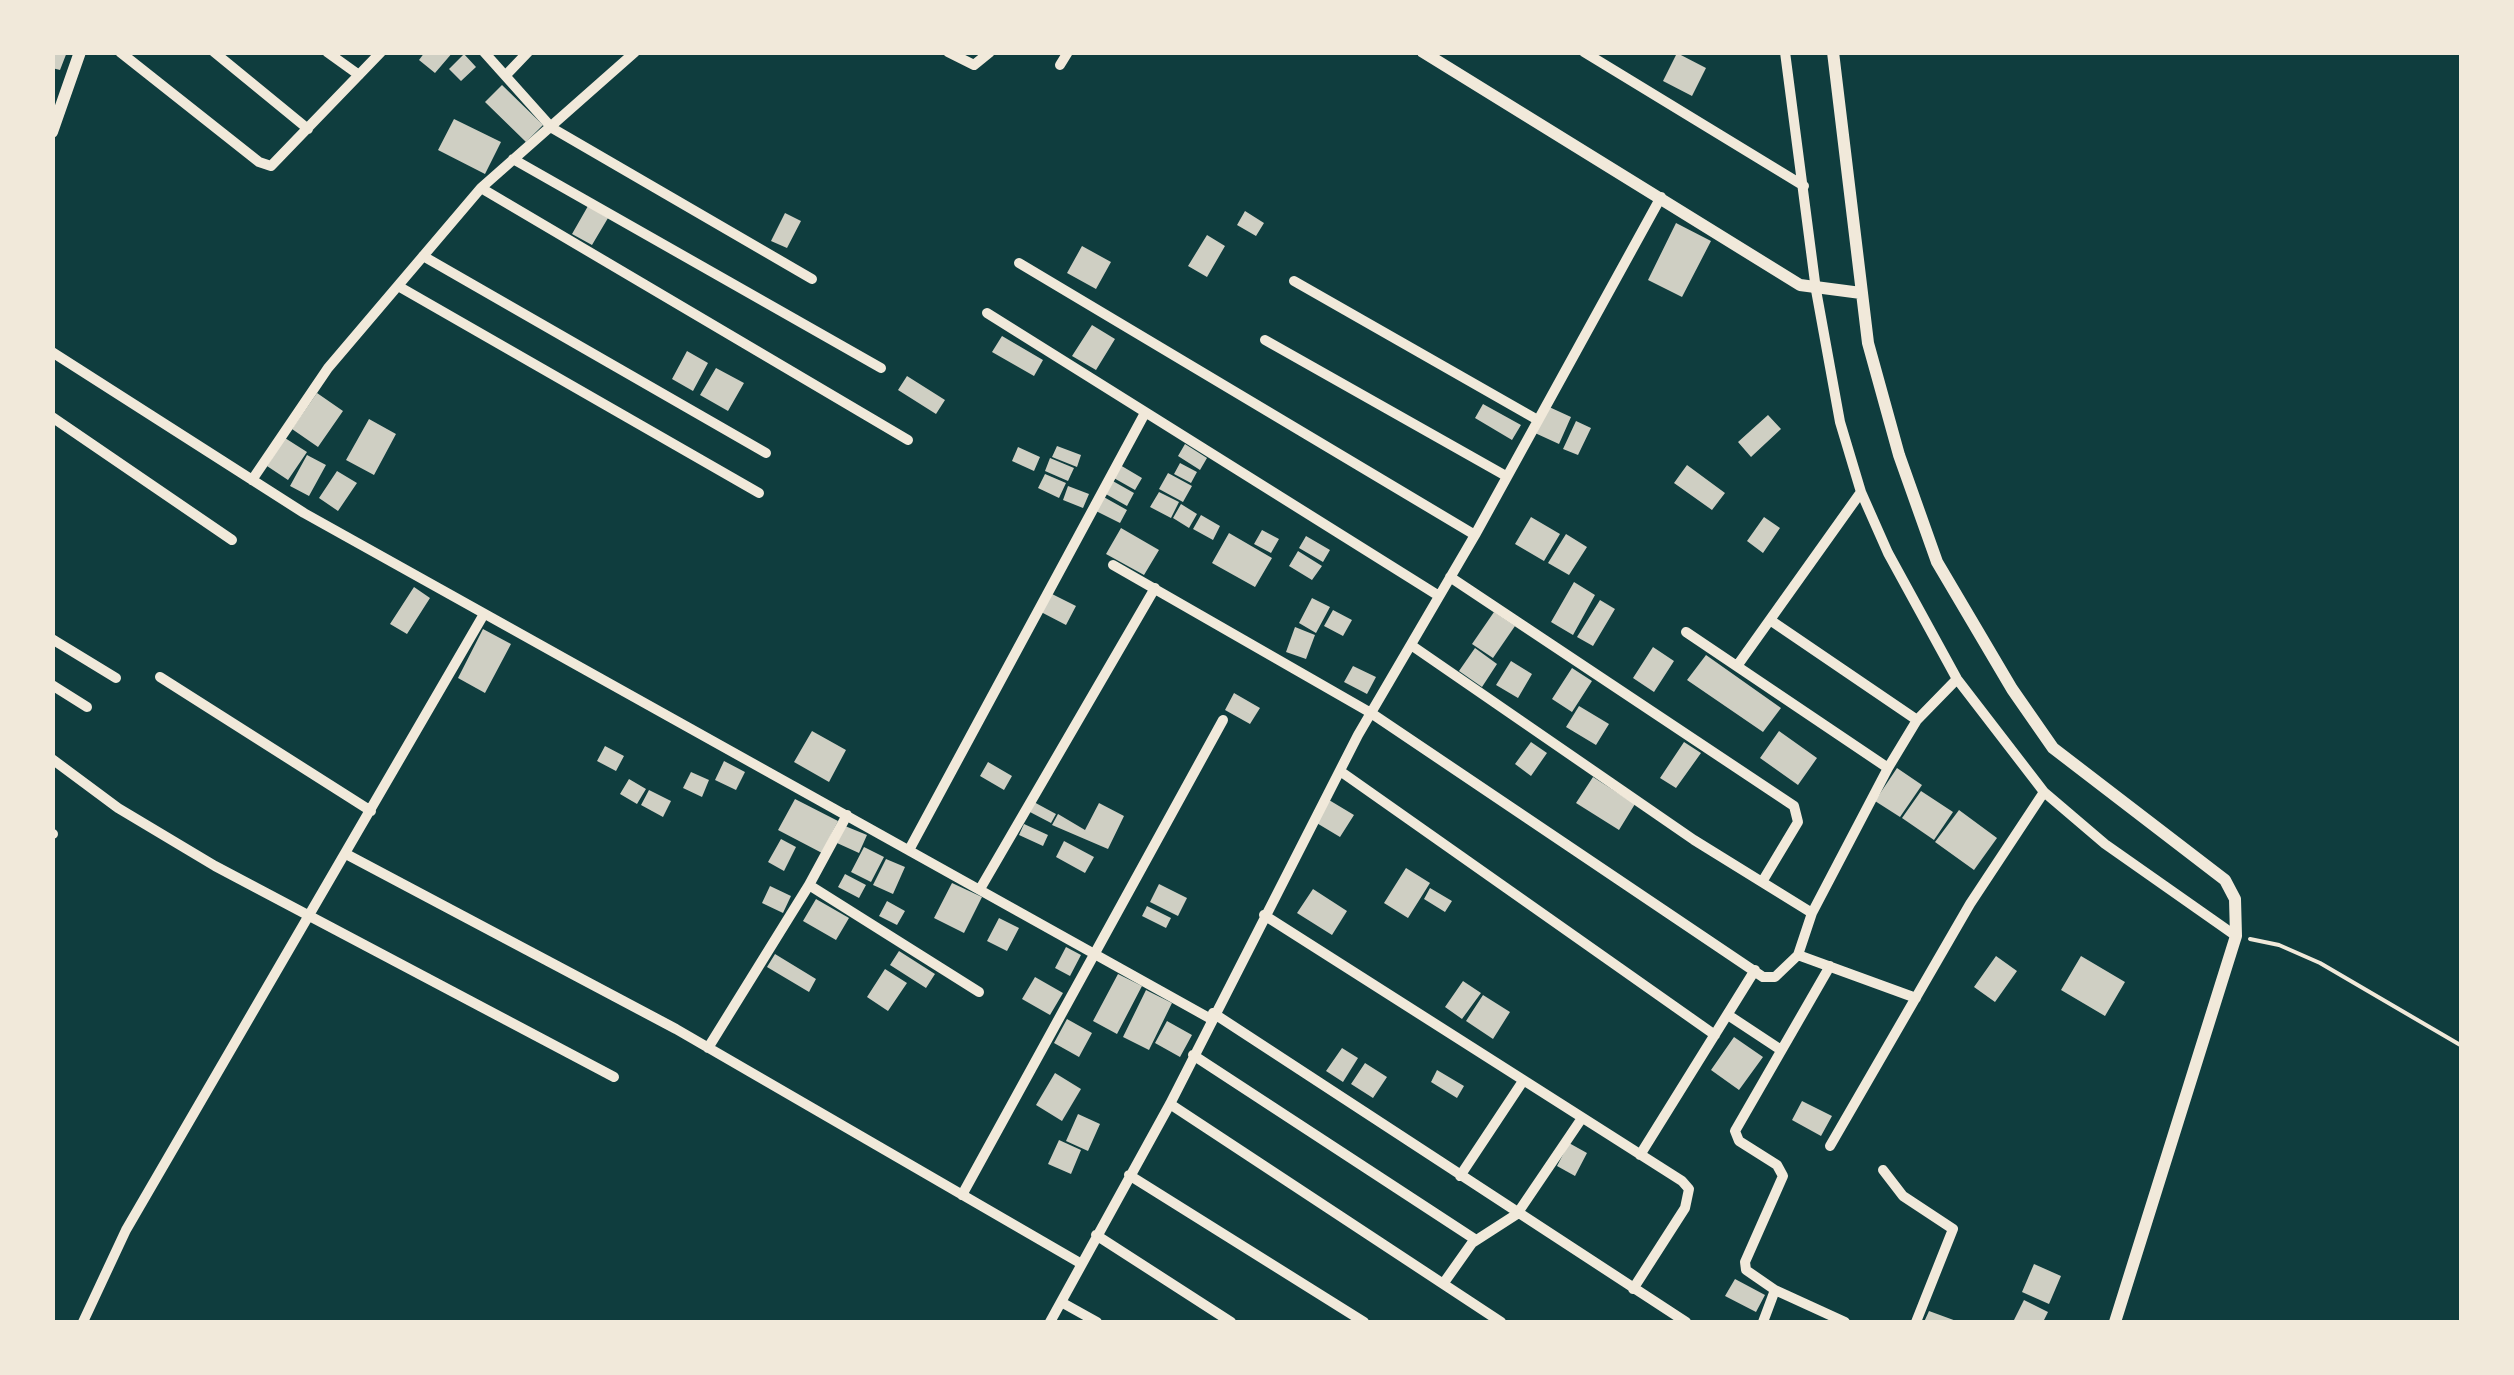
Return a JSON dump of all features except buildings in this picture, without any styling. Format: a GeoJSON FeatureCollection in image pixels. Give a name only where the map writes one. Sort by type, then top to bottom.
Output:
{"type":"FeatureCollection","features":[{"type":"Feature","properties":{"kind":"street"},"geometry":{"type":"LineString","coordinates":[[52,132],[80,52]]}},
{"type":"Feature","properties":{"kind":"street"},"geometry":{"type":"LineString","coordinates":[[120,52],[259,162],[276,164],[381,52]]}},
{"type":"Feature","properties":{"kind":"street"},"geometry":{"type":"LineString","coordinates":[[214,52],[308,129]]}},
{"type":"Feature","properties":{"kind":"street"},"geometry":{"type":"LineString","coordinates":[[328,52],[359,75]]}},
{"type":"Feature","properties":{"kind":"street"},"geometry":{"type":"LineString","coordinates":[[484,52],[552,128],[812,280]]}},
{"type":"Feature","properties":{"kind":"street"},"geometry":{"type":"LineString","coordinates":[[506,75],[528,52]]}},
{"type":"Feature","properties":{"kind":"street"},"geometry":{"type":"LineString","coordinates":[[252,480],[328,368],[481,188],[635,52]]}},
{"type":"Feature","properties":{"kind":"street"},"geometry":{"type":"LineString","coordinates":[[948,52],[974,65],[990,52]]}},
{"type":"Feature","properties":{"kind":"street"},"geometry":{"type":"LineString","coordinates":[[1060,65],[1068,52]]}},
{"type":"Feature","properties":{"kind":"street"},"geometry":{"type":"LineString","coordinates":[[1423,52],[1780,273],[1816,290],[1861,293]]}},
{"type":"Feature","properties":{"kind":"street"},"geometry":{"type":"LineString","coordinates":[[1584,52],[1804,186]]}},
{"type":"Feature","properties":{"kind":"street"},"geometry":{"type":"LineString","coordinates":[[1784,52],[1816,290],[1840,422],[1861,492],[1888,553],[1957,678],[2044,792],[2104,844],[2236,936]]}},
{"type":"Feature","properties":{"kind":"street"},"geometry":{"type":"LineString","coordinates":[[1832,52],[1868,343],[1899,455],[1938,562],[2053,748],[2226,880],[2236,899],[2236,936],[2115,1322]]}},
{"type":"Feature","properties":{"kind":"street"},"geometry":{"type":"LineString","coordinates":[[513,159],[881,368]]}},
{"type":"Feature","properties":{"kind":"street"},"geometry":{"type":"LineString","coordinates":[[481,188],[908,440]]}},
{"type":"Feature","properties":{"kind":"street"},"geometry":{"type":"LineString","coordinates":[[1050,1322],[1170,1104],[1340,770],[1475,535],[1661,196]]}},
{"type":"Feature","properties":{"kind":"street"},"geometry":{"type":"LineString","coordinates":[[423,256],[766,453]]}},
{"type":"Feature","properties":{"kind":"street"},"geometry":{"type":"LineString","coordinates":[[1019,263],[1475,535]]}},
{"type":"Feature","properties":{"kind":"street"},"geometry":{"type":"LineString","coordinates":[[1294,281],[1536,419]]}},
{"type":"Feature","properties":{"kind":"street"},"geometry":{"type":"LineString","coordinates":[[398,286],[759,493]]}},
{"type":"Feature","properties":{"kind":"street"},"geometry":{"type":"LineString","coordinates":[[987,313],[1439,596]]}},
{"type":"Feature","properties":{"kind":"street"},"geometry":{"type":"LineString","coordinates":[[1265,340],[1506,476]]}},
{"type":"Feature","properties":{"kind":"street"},"geometry":{"type":"LineString","coordinates":[[52,352],[252,480],[484,614],[1212,1016],[1686,1322]]}},
{"type":"Feature","properties":{"kind":"street"},"geometry":{"type":"LineString","coordinates":[[910,850],[1145,413]]}},
{"type":"Feature","properties":{"kind":"street"},"geometry":{"type":"LineString","coordinates":[[52,416],[232,540]]}},
{"type":"Feature","properties":{"kind":"street"},"geometry":{"type":"LineString","coordinates":[[1737,666],[1861,492]]}},
{"type":"Feature","properties":{"kind":"street"},"geometry":{"type":"LineString","coordinates":[[1113,565],[1371,713],[1755,970],[1774,978],[1798,956],[1812,914],[1917,720],[1957,678]]}},
{"type":"Feature","properties":{"kind":"street"},"geometry":{"type":"LineString","coordinates":[[1450,577],[1794,806],[1798,822],[1762,882]]}},
{"type":"Feature","properties":{"kind":"street"},"geometry":{"type":"LineString","coordinates":[[980,889],[1155,588]]}},
{"type":"Feature","properties":{"kind":"street"},"geometry":{"type":"LineString","coordinates":[[83,1322],[126,1230],[484,614]]}},
{"type":"Feature","properties":{"kind":"street"},"geometry":{"type":"LineString","coordinates":[[1770,620],[1917,720]]}},
{"type":"Feature","properties":{"kind":"street"},"geometry":{"type":"LineString","coordinates":[[1686,632],[1888,768]]}},
{"type":"Feature","properties":{"kind":"street"},"geometry":{"type":"LineString","coordinates":[[52,639],[116,678]]}},
{"type":"Feature","properties":{"kind":"street"},"geometry":{"type":"LineString","coordinates":[[1412,645],[1812,914]]}},
{"type":"Feature","properties":{"kind":"street"},"geometry":{"type":"LineString","coordinates":[[160,677],[371,810]]}},
{"type":"Feature","properties":{"kind":"street"},"geometry":{"type":"LineString","coordinates":[[52,685],[86,707]]}},
{"type":"Feature","properties":{"kind":"street"},"geometry":{"type":"LineString","coordinates":[[962,1195],[1223,720]]}},
{"type":"Feature","properties":{"kind":"street"},"geometry":{"type":"LineString","coordinates":[[52,759],[169,840],[614,1077]]}},
{"type":"Feature","properties":{"kind":"street"},"geometry":{"type":"LineString","coordinates":[[1340,770],[1715,1035]]}},
{"type":"Feature","properties":{"kind":"street"},"geometry":{"type":"LineString","coordinates":[[1830,1146],[1994,865],[2044,792]]}},
{"type":"Feature","properties":{"kind":"street"},"geometry":{"type":"LineString","coordinates":[[708,1048],[809,885],[847,815]]}},
{"type":"Feature","properties":{"kind":"street"},"geometry":{"type":"LineString","coordinates":[[346,854],[708,1048],[1080,1263]]}},
{"type":"Feature","properties":{"kind":"street"},"geometry":{"type":"LineString","coordinates":[[809,885],[979,992]]}},
{"type":"Feature","properties":{"kind":"street"},"geometry":{"type":"LineString","coordinates":[[1264,916],[1682,1182],[1689,1198],[1633,1288]]}},
{"type":"Feature","properties":{"kind":"street"},"geometry":{"type":"LineString","coordinates":[[1798,956],[1916,998]]}},
{"type":"Feature","properties":{"kind":"street"},"geometry":{"type":"LineString","coordinates":[[1830,966],[1735,1131],[1739,1141],[1782,1170],[1781,1183],[1745,1262],[1746,1270],[1775,1290],[1844,1322]]}},
{"type":"Feature","properties":{"kind":"street"},"geometry":{"type":"LineString","coordinates":[[1640,1155],[1755,970]]}},
{"type":"Feature","properties":{"kind":"street"},"geometry":{"type":"LineString","coordinates":[[1728,1015],[1782,1050]]}},
{"type":"Feature","properties":{"kind":"street"},"geometry":{"type":"LineString","coordinates":[[1194,1055],[1476,1240]]}},
{"type":"Feature","properties":{"kind":"street"},"geometry":{"type":"LineString","coordinates":[[1460,1176],[1522,1081]]}},
{"type":"Feature","properties":{"kind":"street"},"geometry":{"type":"LineString","coordinates":[[1170,1104],[1500,1322]]}},
{"type":"Feature","properties":{"kind":"street"},"geometry":{"type":"LineString","coordinates":[[1443,1284],[1476,1240],[1517,1214],[1582,1118]]}},
{"type":"Feature","properties":{"kind":"street"},"geometry":{"type":"LineString","coordinates":[[1884,1170],[1904,1196],[1954,1229],[1916,1322]]}},
{"type":"Feature","properties":{"kind":"street"},"geometry":{"type":"LineString","coordinates":[[1130,1175],[1356,1321]]}},
{"type":"Feature","properties":{"kind":"street"},"geometry":{"type":"LineString","coordinates":[[1096,1234],[1232,1322]]}},
{"type":"Feature","properties":{"kind":"street"},"geometry":{"type":"LineString","coordinates":[[1762,1322],[1775,1290]]}},
{"type":"Feature","properties":{"kind":"street"},"geometry":{"type":"LineString","coordinates":[[1060,1302],[1097,1322]]}},
{"type":"Feature","properties":{"kind":"path"},"geometry":{"type":"LineString","coordinates":[[2236,936],[2278,944],[2320,964],[2462,1046]]}}]}
